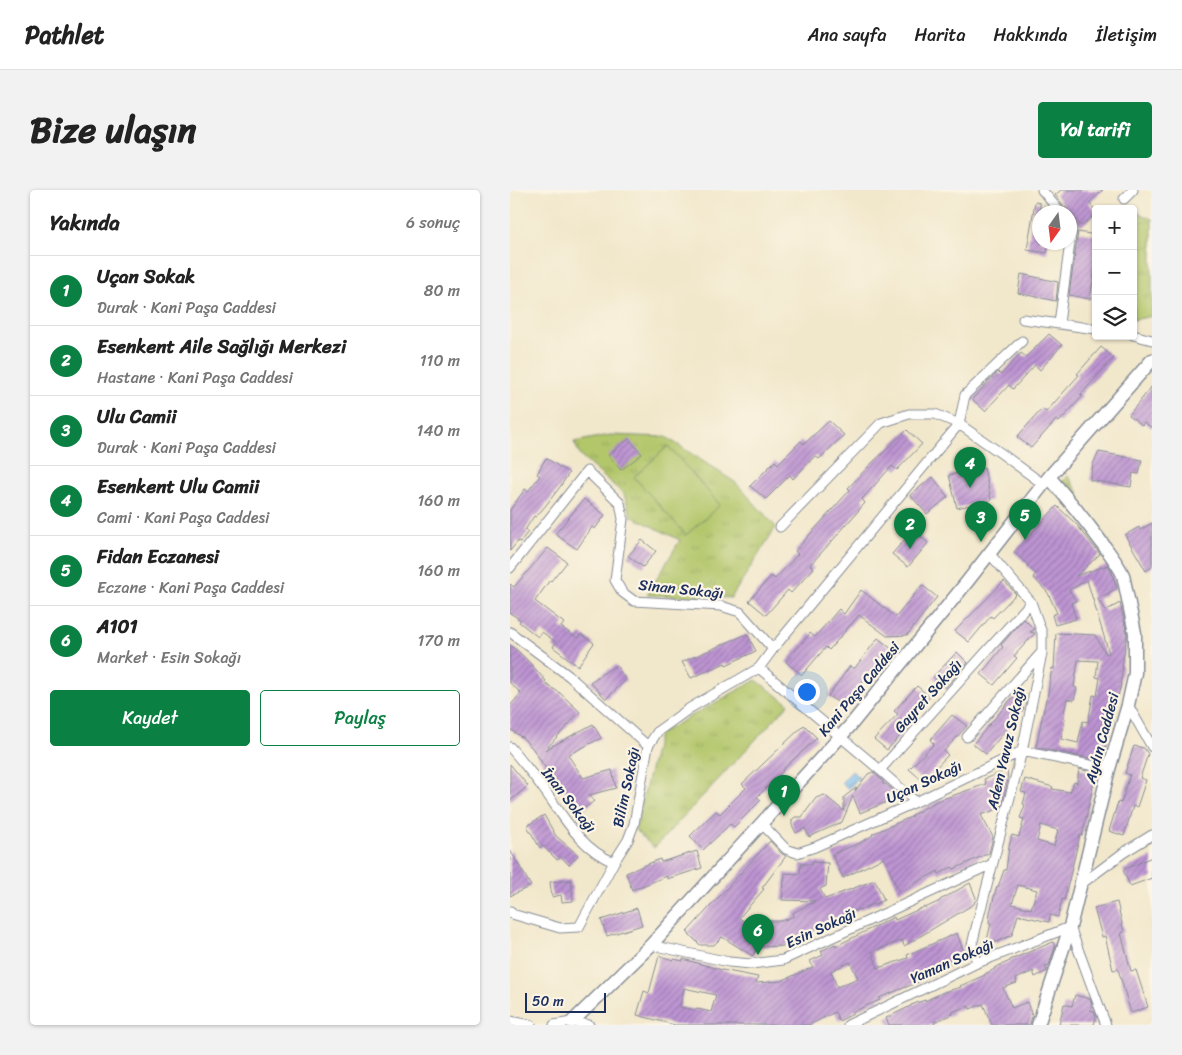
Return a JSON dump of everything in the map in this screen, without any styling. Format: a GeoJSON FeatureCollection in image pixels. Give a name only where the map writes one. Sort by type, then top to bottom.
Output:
{"type":"FeatureCollection","features":[{"type":"Feature","properties":{"kind":"street"},"geometry":{"type":"LineString","coordinates":[[1042,190],[1054,205]]}},
{"type":"Feature","properties":{"kind":"street"},"geometry":{"type":"LineString","coordinates":[[1124,199],[1133,190]]}},
{"type":"Feature","properties":{"kind":"street"},"geometry":{"type":"LineString","coordinates":[[1059,323],[1069,250]]}},
{"type":"Feature","properties":{"kind":"street"},"geometry":{"type":"LineString","coordinates":[[1023,318],[1092,327]]}},
{"type":"Feature","properties":{"kind":"street"},"geometry":{"type":"LineString","coordinates":[[1137,336],[1152,340]]}},
{"type":"Feature","properties":{"kind":"street"},"geometry":{"type":"LineString","coordinates":[[916,802],[759,668],[959,424],[966,396],[1022,341]]}},
{"type":"Feature","properties":{"kind":"street","name":"Kani Paşa Caddesi"},"geometry":{"type":"LineString","coordinates":[[571,1024],[652,946],[840,737],[967,582],[1046,481],[1152,360]]}},
{"type":"Feature","properties":{"kind":"street"},"geometry":{"type":"LineString","coordinates":[[780,527],[881,423],[909,414],[935,414],[959,424],[1002,454],[1046,481]]}},
{"type":"Feature","properties":{"kind":"street","name":"Sinan Sokağı"},"geometry":{"type":"LineString","coordinates":[[510,568],[587,471],[620,504],[623,519],[615,580],[622,592],[634,601],[721,606],[740,612],[773,649]]}},
{"type":"Feature","properties":{"kind":"street","name":"Aydın Caddesi"},"geometry":{"type":"LineString","coordinates":[[1038,1025],[1070,927],[1135,673],[1134,633],[1120,568],[1090,527],[1046,481]]}},
{"type":"Feature","properties":{"kind":"street","name":"Adem Yavuz Sokağı"},"geometry":{"type":"LineString","coordinates":[[976,963],[972,945],[1022,751],[1042,653],[1042,633],[1031,602],[989,553]]}},
{"type":"Feature","properties":{"kind":"street","name":"Gayret Sokağı"},"geometry":{"type":"LineString","coordinates":[[880,770],[1031,602]]}},
{"type":"Feature","properties":{"kind":"street"},"geometry":{"type":"LineString","coordinates":[[510,632],[569,676],[648,746]]}},
{"type":"Feature","properties":{"kind":"street"},"geometry":{"type":"LineString","coordinates":[[967,737],[1042,653]]}},
{"type":"Feature","properties":{"kind":"street","name":"Bilim Sokağı"},"geometry":{"type":"LineString","coordinates":[[510,911],[512,914],[560,928],[579,927],[628,840],[634,824],[648,746],[658,731],[690,708],[759,668]]}},
{"type":"Feature","properties":{"kind":"street"},"geometry":{"type":"LineString","coordinates":[[1128,705],[1152,747]]}},
{"type":"Feature","properties":{"kind":"street","name":"İnan Sokağı"},"geometry":{"type":"LineString","coordinates":[[510,747],[582,842],[603,858],[614,862]]}},
{"type":"Feature","properties":{"kind":"street"},"geometry":{"type":"LineString","coordinates":[[1022,751],[1109,770]]}},
{"type":"Feature","properties":{"kind":"street","name":"Uçan Sokağı"},"geometry":{"type":"LineString","coordinates":[[762,824],[786,848],[797,853],[815,848],[1022,751]]}},
{"type":"Feature","properties":{"kind":"street"},"geometry":{"type":"LineString","coordinates":[[1080,885],[1123,853],[1152,835]]}},
{"type":"Feature","properties":{"kind":"street","name":"Esin Sokağı"},"geometry":{"type":"LineString","coordinates":[[652,946],[729,962],[751,964],[784,960],[992,864]]}},
{"type":"Feature","properties":{"kind":"street"},"geometry":{"type":"LineString","coordinates":[[1070,927],[1106,1025]]}},
{"type":"Feature","properties":{"kind":"street","name":"Yaman Sokağı"},"geometry":{"type":"LineString","coordinates":[[848,1025],[976,963],[1070,927]]}},
{"type":"Feature","properties":{"kind":"street"},"geometry":{"type":"LineString","coordinates":[[510,1021],[530,1025]]}},
{"type":"Feature","properties":{"kind":"street"},"geometry":{"type":"LineString","coordinates":[[554,1025],[589,1025]]}},
{"type":"Feature","properties":{"kind":"green space"},"geometry":{"type":"Polygon","coordinates":[[[1138,213],[1152,219],[1152,316],[1137,319],[1137,250],[1138,213]]]}},
{"type":"Feature","properties":{"kind":"green space"},"geometry":{"type":"Polygon","coordinates":[[[610,435],[666,437],[736,483],[776,527],[731,598],[647,595],[680,540],[631,516],[624,494],[581,457],[574,442],[610,435]]]}},
{"type":"Feature","properties":{"kind":"green space"},"geometry":{"type":"Polygon","coordinates":[[[668,446],[720,505],[686,535],[634,477],[668,446]]]}},
{"type":"Feature","properties":{"kind":"green space"},"geometry":{"type":"Polygon","coordinates":[[[1068,476],[1079,493],[1075,496],[1062,481],[1068,476]]]}},
{"type":"Feature","properties":{"kind":"green space"},"geometry":{"type":"Polygon","coordinates":[[[756,680],[789,704],[654,848],[635,830],[659,734],[756,680]]]}},
{"type":"Feature","properties":{"kind":"water"},"geometry":{"type":"Polygon","coordinates":[[[852,771],[859,777],[848,789],[841,783],[852,771]]]}},
{"type":"Feature","properties":{"kind":"building"},"geometry":{"type":"Polygon","coordinates":[[[1061,190],[1103,190],[1089,203],[1092,206],[1092,217],[1081,226],[1077,221],[1077,205],[1063,205],[1055,195],[1061,190]]]}},
{"type":"Feature","properties":{"kind":"building"},"geometry":{"type":"Polygon","coordinates":[[[1032,220],[1032,250],[1048,250],[1047,253],[1027,250],[1032,220]]]}},
{"type":"Feature","properties":{"kind":"building"},"geometry":{"type":"Polygon","coordinates":[[[1078,232],[1092,234],[1092,287],[1090,299],[1069,295],[1075,250],[1077,250],[1078,232]]]}},
{"type":"Feature","properties":{"kind":"building"},"geometry":{"type":"Polygon","coordinates":[[[1021,274],[1058,282],[1056,301],[1018,293],[1021,274]]]}},
{"type":"Feature","properties":{"kind":"building"},"geometry":{"type":"Polygon","coordinates":[[[1049,334],[1062,345],[1040,370],[1035,365],[1013,389],[1009,385],[985,411],[972,399],[998,372],[1001,375],[1021,353],[1026,357],[1049,334]]]}},
{"type":"Feature","properties":{"kind":"building"},"geometry":{"type":"Polygon","coordinates":[[[1101,347],[1114,358],[1080,395],[1083,396],[1059,422],[1056,420],[1031,448],[1017,437],[1042,409],[1046,412],[1101,347]]]}},
{"type":"Feature","properties":{"kind":"building"},"geometry":{"type":"Polygon","coordinates":[[[1152,386],[1152,428],[1144,422],[1142,425],[1129,415],[1152,386]]]}},
{"type":"Feature","properties":{"kind":"building"},"geometry":{"type":"Polygon","coordinates":[[[829,421],[844,435],[819,459],[815,456],[793,479],[790,475],[766,499],[750,486],[775,461],[778,464],[801,441],[804,444],[829,421]]]}},
{"type":"Feature","properties":{"kind":"building"},"geometry":{"type":"Polygon","coordinates":[[[907,430],[922,444],[897,470],[892,466],[862,499],[865,503],[810,565],[814,568],[791,593],[788,590],[766,615],[749,601],[771,576],[775,579],[798,554],[795,551],[850,490],[848,488],[907,430]]]}},
{"type":"Feature","properties":{"kind":"building"},"geometry":{"type":"Polygon","coordinates":[[[629,439],[642,454],[621,470],[608,455],[629,439]]]}},
{"type":"Feature","properties":{"kind":"building"},"geometry":{"type":"Polygon","coordinates":[[[1099,452],[1142,460],[1139,474],[1133,473],[1131,487],[1090,480],[1093,464],[1099,452]]]}},
{"type":"Feature","properties":{"kind":"building"},"geometry":{"type":"Polygon","coordinates":[[[546,458],[569,473],[546,505],[536,517],[534,516],[525,530],[528,532],[510,551],[510,510],[525,489],[528,491],[540,476],[537,474],[546,458]]]}},
{"type":"Feature","properties":{"kind":"building"},"geometry":{"type":"Polygon","coordinates":[[[984,468],[991,500],[957,508],[949,475],[984,468]]]}},
{"type":"Feature","properties":{"kind":"building"},"geometry":{"type":"Polygon","coordinates":[[[933,477],[948,497],[927,514],[910,495],[933,477]]]}},
{"type":"Feature","properties":{"kind":"building"},"geometry":{"type":"Polygon","coordinates":[[[584,499],[605,515],[595,529],[592,527],[577,549],[555,534],[584,499]]]}},
{"type":"Feature","properties":{"kind":"building"},"geometry":{"type":"Polygon","coordinates":[[[1057,506],[1077,525],[1100,554],[1076,576],[1108,565],[1111,570],[1117,588],[1098,599],[1105,611],[1120,603],[1127,634],[1121,684],[1118,696],[1116,696],[1103,761],[1036,747],[1052,668],[1054,669],[1056,633],[1095,635],[1106,654],[1109,653],[1087,580],[1069,590],[1076,601],[1071,603],[1076,619],[1055,625],[1052,615],[1057,613],[1048,593],[1033,577],[1036,574],[1014,552],[1057,506]],[[1078,660],[1074,687],[1077,688],[1074,700],[1067,699],[1061,739],[1078,743],[1083,721],[1088,722],[1093,695],[1097,696],[1100,678],[1096,677],[1098,661],[1078,660]]]}},
{"type":"Feature","properties":{"kind":"building"},"geometry":{"type":"Polygon","coordinates":[[[1152,523],[1152,567],[1146,571],[1125,535],[1139,527],[1140,530],[1152,523]]]}},
{"type":"Feature","properties":{"kind":"building"},"geometry":{"type":"Polygon","coordinates":[[[913,530],[928,543],[908,567],[892,554],[913,530]]]}},
{"type":"Feature","properties":{"kind":"building"},"geometry":{"type":"Polygon","coordinates":[[[642,540],[656,551],[643,567],[628,556],[642,540]]]}},
{"type":"Feature","properties":{"kind":"building"},"geometry":{"type":"Polygon","coordinates":[[[548,548],[567,562],[550,580],[535,601],[564,623],[561,627],[577,638],[581,634],[594,643],[578,666],[553,647],[556,642],[542,632],[538,637],[519,622],[521,620],[510,613],[510,584],[514,587],[548,548]]]}},
{"type":"Feature","properties":{"kind":"building"},"geometry":{"type":"Polygon","coordinates":[[[1004,581],[1016,594],[993,618],[991,616],[969,642],[955,631],[1004,581]]]}},
{"type":"Feature","properties":{"kind":"building"},"geometry":{"type":"Polygon","coordinates":[[[922,585],[937,597],[907,635],[887,636],[859,615],[829,650],[826,647],[802,675],[786,662],[810,633],[815,637],[839,609],[844,614],[861,590],[896,617],[922,585]]]}},
{"type":"Feature","properties":{"kind":"building"},"geometry":{"type":"Polygon","coordinates":[[[1024,619],[1034,629],[1030,632],[1035,633],[1014,656],[1017,658],[994,685],[981,674],[1003,647],[1001,645],[1024,619]]]}},
{"type":"Feature","properties":{"kind":"building"},"geometry":{"type":"Polygon","coordinates":[[[747,634],[756,651],[691,678],[682,662],[747,634]]]}},
{"type":"Feature","properties":{"kind":"building"},"geometry":{"type":"Polygon","coordinates":[[[878,638],[893,650],[869,681],[866,678],[845,707],[828,696],[850,666],[854,669],[878,638]]]}},
{"type":"Feature","properties":{"kind":"building"},"geometry":{"type":"Polygon","coordinates":[[[510,645],[530,663],[546,681],[544,683],[560,693],[580,712],[545,750],[593,724],[601,738],[568,755],[583,778],[612,770],[616,788],[589,795],[594,801],[580,812],[564,788],[558,792],[550,779],[552,778],[533,749],[521,736],[510,729],[510,706],[521,693],[510,683],[510,645]]]}},
{"type":"Feature","properties":{"kind":"building"},"geometry":{"type":"Polygon","coordinates":[[[957,652],[968,663],[945,688],[933,677],[957,652]]]}},
{"type":"Feature","properties":{"kind":"building"},"geometry":{"type":"Polygon","coordinates":[[[616,665],[626,680],[606,699],[590,682],[616,665]]]}},
{"type":"Feature","properties":{"kind":"building"},"geometry":{"type":"Polygon","coordinates":[[[917,686],[930,697],[907,721],[910,725],[887,750],[874,739],[898,714],[894,711],[917,686]]]}},
{"type":"Feature","properties":{"kind":"building"},"geometry":{"type":"Polygon","coordinates":[[[1013,697],[1024,709],[986,754],[973,744],[1013,697]]]}},
{"type":"Feature","properties":{"kind":"building"},"geometry":{"type":"Polygon","coordinates":[[[952,715],[967,726],[944,751],[948,755],[923,781],[909,769],[934,744],[930,740],[952,715]]]}},
{"type":"Feature","properties":{"kind":"building"},"geometry":{"type":"Polygon","coordinates":[[[804,725],[817,738],[782,770],[757,797],[761,800],[734,827],[730,824],[703,850],[690,836],[716,811],[720,814],[746,788],[742,784],[804,725]]]}},
{"type":"Feature","properties":{"kind":"building"},"geometry":{"type":"Polygon","coordinates":[[[1134,746],[1144,748],[1148,754],[1140,778],[1146,780],[1137,807],[1133,806],[1124,836],[1109,831],[1118,802],[1121,803],[1130,775],[1125,773],[1134,746]]]}},
{"type":"Feature","properties":{"kind":"building"},"geometry":{"type":"Polygon","coordinates":[[[510,764],[528,786],[510,801],[510,764]]]}},
{"type":"Feature","properties":{"kind":"building"},"geometry":{"type":"Polygon","coordinates":[[[1079,769],[1096,773],[1082,836],[1080,835],[1058,917],[1050,915],[1049,922],[1018,915],[1012,935],[997,942],[987,940],[991,923],[989,923],[990,912],[997,886],[1004,870],[1006,870],[1012,835],[1019,837],[1024,819],[1020,818],[1025,805],[1023,804],[1026,793],[1021,792],[1025,779],[1053,787],[1052,789],[1070,792],[1074,782],[1077,783],[1079,769]],[[1041,825],[1037,841],[1054,846],[1058,830],[1041,825]],[[1018,885],[1012,904],[1031,909],[1037,890],[1018,885]]]}},
{"type":"Feature","properties":{"kind":"building"},"geometry":{"type":"Polygon","coordinates":[[[1007,770],[1008,780],[1001,808],[981,815],[993,837],[989,853],[954,869],[952,867],[939,874],[938,871],[899,892],[883,858],[843,878],[832,854],[860,843],[872,834],[913,816],[937,801],[986,784],[984,779],[1007,770]]]}},
{"type":"Feature","properties":{"kind":"building"},"geometry":{"type":"Polygon","coordinates":[[[873,772],[883,781],[883,784],[886,784],[896,793],[894,799],[860,813],[853,796],[842,822],[809,837],[805,828],[796,833],[792,820],[795,817],[802,817],[816,798],[824,795],[844,811],[844,797],[857,787],[855,791],[868,774],[873,772]]]}},
{"type":"Feature","properties":{"kind":"building"},"geometry":{"type":"Polygon","coordinates":[[[544,815],[556,836],[578,855],[569,865],[561,857],[557,860],[543,846],[540,848],[527,826],[544,815]]]}},
{"type":"Feature","properties":{"kind":"building"},"geometry":{"type":"Polygon","coordinates":[[[770,841],[786,856],[762,888],[764,889],[739,918],[755,928],[757,922],[768,928],[769,921],[782,921],[794,916],[793,913],[815,901],[782,900],[785,873],[800,874],[801,864],[812,864],[812,862],[828,863],[826,886],[820,889],[825,899],[875,880],[884,900],[859,909],[784,946],[757,947],[753,956],[722,937],[714,945],[700,945],[687,932],[770,841]]]}},
{"type":"Feature","properties":{"kind":"building"},"geometry":{"type":"Polygon","coordinates":[[[510,850],[531,886],[510,896],[510,850]]]}},
{"type":"Feature","properties":{"kind":"building"},"geometry":{"type":"Polygon","coordinates":[[[697,851],[702,868],[667,879],[667,876],[632,890],[626,873],[660,859],[661,862],[697,851]]]}},
{"type":"Feature","properties":{"kind":"building"},"geometry":{"type":"Polygon","coordinates":[[[1152,857],[1152,878],[1130,886],[1123,870],[1152,857]]]}},
{"type":"Feature","properties":{"kind":"building"},"geometry":{"type":"Polygon","coordinates":[[[571,880],[573,901],[562,902],[561,895],[552,897],[550,882],[571,880]]]}},
{"type":"Feature","properties":{"kind":"building"},"geometry":{"type":"Polygon","coordinates":[[[970,883],[976,898],[974,904],[904,946],[902,940],[872,952],[878,968],[908,958],[907,955],[957,933],[965,956],[932,972],[933,974],[916,983],[879,998],[880,1000],[852,1012],[853,1014],[839,1021],[835,1012],[809,1025],[675,1025],[637,1015],[644,991],[649,993],[659,956],[674,960],[683,961],[683,959],[722,970],[758,977],[756,983],[781,981],[813,967],[810,961],[823,955],[821,951],[835,944],[836,946],[894,917],[895,920],[940,900],[970,883]],[[850,962],[831,971],[837,987],[858,978],[850,962]],[[684,988],[680,1007],[711,1012],[716,995],[684,988]]]}},
{"type":"Feature","properties":{"kind":"building"},"geometry":{"type":"Polygon","coordinates":[[[1117,902],[1124,932],[1121,933],[1131,971],[1136,970],[1148,1007],[1131,1013],[1118,969],[1113,970],[1105,936],[1102,937],[1094,908],[1117,902]]]}},
{"type":"Feature","properties":{"kind":"building"},"geometry":{"type":"Polygon","coordinates":[[[637,908],[642,925],[607,936],[601,920],[637,908]]]}},
{"type":"Feature","properties":{"kind":"building"},"geometry":{"type":"Polygon","coordinates":[[[1053,942],[1055,947],[1049,965],[1045,966],[1047,971],[1035,977],[1033,971],[1016,979],[1017,983],[1003,988],[1012,1008],[1027,1002],[1032,1016],[1030,1024],[992,1025],[983,1004],[970,1009],[968,1006],[952,1012],[953,1014],[934,1022],[935,1025],[889,1025],[886,1018],[911,1005],[961,987],[1010,960],[1053,942]]]}},
{"type":"Feature","properties":{"kind":"building"},"geometry":{"type":"Polygon","coordinates":[[[1075,995],[1090,999],[1092,1004],[1090,1010],[1094,1011],[1096,1016],[1094,1025],[1059,1025],[1064,1004],[1072,1006],[1075,995]]]}},
{"type":"Feature","properties":{"kind":"place","name":"Esenkent Ulu Camii"},"geometry":{"type":"Point","coordinates":[970,488]}},
{"type":"Feature","properties":{"kind":"place","name":"Fidan Eczanesi"},"geometry":{"type":"Point","coordinates":[1025,540]}},
{"type":"Feature","properties":{"kind":"place","name":"Ulu Camii"},"geometry":{"type":"Point","coordinates":[981,542]}},
{"type":"Feature","properties":{"kind":"place","name":"Esenkent Aile Sağlığı Merkezi"},"geometry":{"type":"Point","coordinates":[910,549]}},
{"type":"Feature","properties":{"kind":"place","name":"Uçan Sokak"},"geometry":{"type":"Point","coordinates":[784,816]}},
{"type":"Feature","properties":{"kind":"place","name":"A101"},"geometry":{"type":"Point","coordinates":[758,955]}}]}
